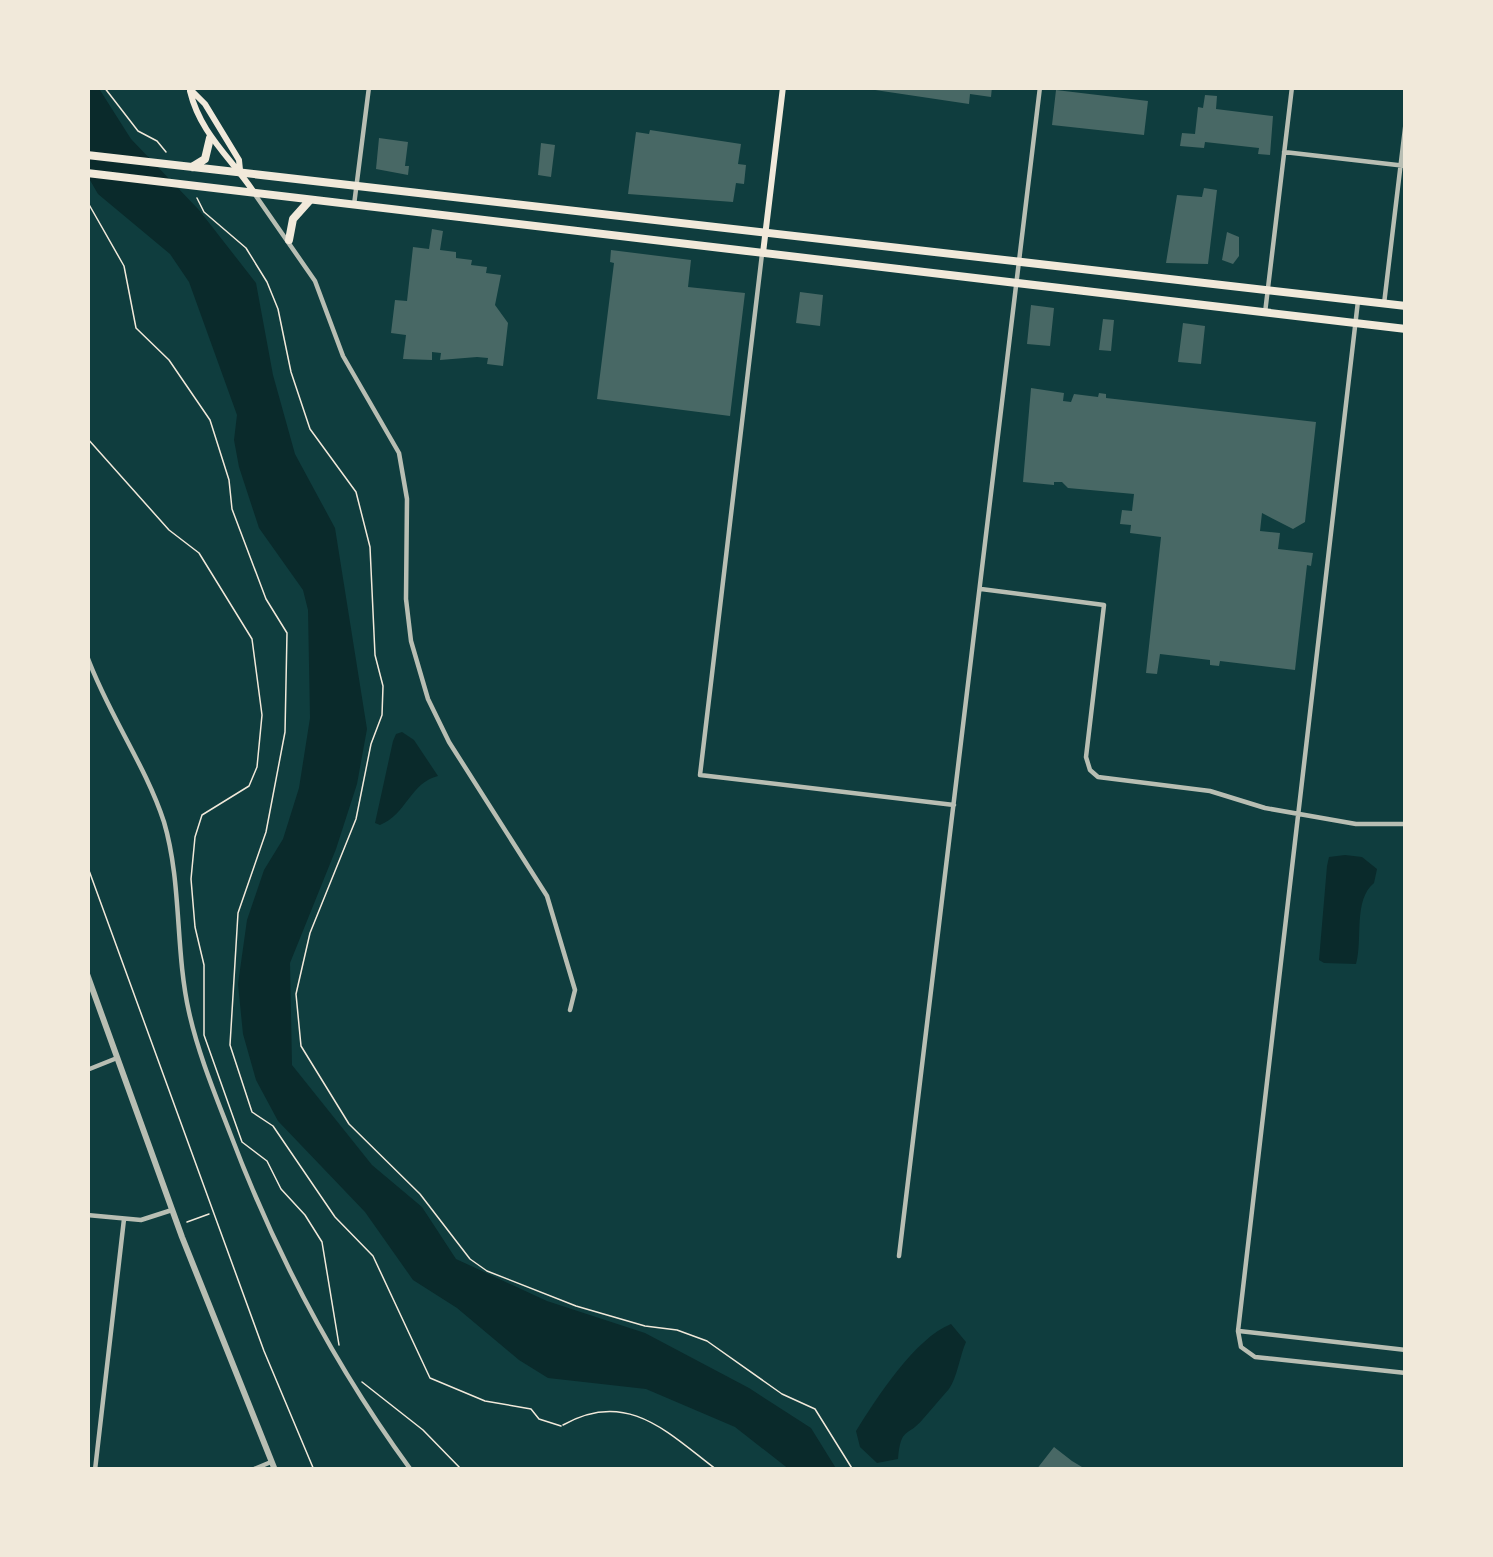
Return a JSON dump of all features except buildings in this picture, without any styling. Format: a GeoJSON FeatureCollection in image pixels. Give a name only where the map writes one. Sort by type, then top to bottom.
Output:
{"type":"FeatureCollection","features":[{"type":"Feature","properties":{"kind":"main road"},"geometry":{"type":"LineString","coordinates":[[763,253],[783,87]]}},
{"type":"Feature","properties":{"kind":"main road"},"geometry":{"type":"LineString","coordinates":[[189,89],[205,104],[239,160],[241,173]]}},
{"type":"Feature","properties":{"kind":"main road"},"geometry":{"type":"LineString","coordinates":[[189,89],[210,138],[253,191]]}},
{"type":"Feature","properties":{"kind":"main road"},"geometry":{"type":"LineString","coordinates":[[190,167],[205,159],[210,138]]}},
{"type":"Feature","properties":{"kind":"main road"},"geometry":{"type":"LineString","coordinates":[[87,155],[1406,306]]}},
{"type":"Feature","properties":{"kind":"main road"},"geometry":{"type":"LineString","coordinates":[[87,173],[1406,329]]}},
{"type":"Feature","properties":{"kind":"main road"},"geometry":{"type":"LineString","coordinates":[[289,240],[293,219],[311,199]]}},
{"type":"Feature","properties":{"kind":"street"},"geometry":{"type":"LineString","coordinates":[[355,205],[369,87]]}},
{"type":"Feature","properties":{"kind":"street"},"geometry":{"type":"LineString","coordinates":[[899,1256],[1040,87]]}},
{"type":"Feature","properties":{"kind":"street"},"geometry":{"type":"LineString","coordinates":[[1265,313],[1292,87]]}},
{"type":"Feature","properties":{"kind":"street"},"geometry":{"type":"LineString","coordinates":[[1384,304],[1406,120]]}},
{"type":"Feature","properties":{"kind":"street"},"geometry":{"type":"LineString","coordinates":[[1284,152],[1403,166]]}},
{"type":"Feature","properties":{"kind":"street"},"geometry":{"type":"LineString","coordinates":[[253,191],[315,281],[350,368],[400,453],[407,499],[406,599],[411,641],[428,699],[449,742],[547,896],[575,990],[570,1010]]}},
{"type":"Feature","properties":{"kind":"street"},"geometry":{"type":"LineString","coordinates":[[763,253],[700,775],[954,805]]}},
{"type":"Feature","properties":{"kind":"street"},"geometry":{"type":"LineString","coordinates":[[1358,301],[1238,1331],[1241,1347],[1255,1357],[1406,1373]]}},
{"type":"Feature","properties":{"kind":"street"},"geometry":{"type":"LineString","coordinates":[[981,589],[1104,604],[1086,757],[1098,777],[1210,791],[1265,808],[1356,824],[1406,824]]}},
{"type":"Feature","properties":{"kind":"street"},"geometry":{"type":"LineString","coordinates":[[87,656],[150,785],[165,827],[188,1009],[247,1178],[327,1347],[411,1470]]}},
{"type":"Feature","properties":{"kind":"street"},"geometry":{"type":"LineString","coordinates":[[87,974],[172,1210],[273,1466],[252,1470]]}},
{"type":"Feature","properties":{"kind":"street"},"geometry":{"type":"LineString","coordinates":[[87,1070],[117,1058]]}},
{"type":"Feature","properties":{"kind":"street"},"geometry":{"type":"LineString","coordinates":[[87,1215],[141,1220],[172,1210]]}},
{"type":"Feature","properties":{"kind":"street"},"geometry":{"type":"LineString","coordinates":[[95,1470],[124,1219]]}},
{"type":"Feature","properties":{"kind":"street"},"geometry":{"type":"LineString","coordinates":[[1238,1331],[1406,1350]]}},
{"type":"Feature","properties":{"kind":"path"},"geometry":{"type":"LineString","coordinates":[[104,87],[135,128],[169,155]]}},
{"type":"Feature","properties":{"kind":"path"},"geometry":{"type":"LineString","coordinates":[[197,198],[205,212],[246,248],[266,282],[278,308],[291,372],[310,429],[356,492],[370,547],[382,715],[371,744],[356,819],[310,933],[296,994],[302,1046],[349,1124],[420,1194],[470,1258],[488,1271],[576,1306],[707,1341],[782,1394],[815,1409],[853,1470]]}},
{"type":"Feature","properties":{"kind":"path"},"geometry":{"type":"LineString","coordinates":[[87,201],[124,266],[136,328],[169,360],[210,420],[229,480],[232,509],[266,598],[287,633],[285,732],[266,832],[238,913],[233,979],[230,1045],[252,1112],[273,1126],[335,1217],[373,1256],[430,1378],[485,1401],[531,1409],[539,1419],[561,1426]]}},
{"type":"Feature","properties":{"kind":"path"},"geometry":{"type":"LineString","coordinates":[[87,438],[169,530],[208,565],[251,639],[262,715],[256,767],[249,786],[202,815],[195,837],[192,906],[204,965],[204,1035],[242,1142],[267,1161],[281,1189],[322,1242],[332,1322],[341,1350]]}},
{"type":"Feature","properties":{"kind":"path"},"geometry":{"type":"LineString","coordinates":[[87,865],[212,1213],[314,1470]]}},
{"type":"Feature","properties":{"kind":"path"},"geometry":{"type":"LineString","coordinates":[[187,1222],[212,1213]]}},
{"type":"Feature","properties":{"kind":"path"},"geometry":{"type":"LineString","coordinates":[[357,1377],[423,1430],[462,1470]]}},
{"type":"Feature","properties":{"kind":"path"},"geometry":{"type":"LineString","coordinates":[[552,1429],[577,1416],[641,1415],[685,1440],[718,1470]]}},
{"type":"Feature","properties":{"kind":"water"},"geometry":{"type":"Polygon","coordinates":[[[87,87],[98,87],[131,139],[199,210],[256,283],[273,375],[295,454],[335,528],[367,729],[357,784],[336,849],[290,963],[292,1065],[372,1165],[422,1207],[456,1259],[547,1301],[645,1333],[749,1388],[811,1428],[837,1470],[790,1470],[735,1427],[646,1389],[548,1378],[519,1360],[457,1308],[413,1280],[365,1212],[278,1121],[256,1080],[243,1034],[238,984],[247,920],[264,870],[283,839],[299,788],[310,718],[308,610],[303,590],[259,528],[239,467],[234,440],[237,415],[189,282],[170,254],[98,194],[87,175],[87,87]]]}},
{"type":"Feature","properties":{"kind":"water"},"geometry":{"type":"Polygon","coordinates":[[[402,732],[414,740],[438,776],[421,785],[380,825],[375,823],[393,741],[402,732]]]}},
{"type":"Feature","properties":{"kind":"water"},"geometry":{"type":"Polygon","coordinates":[[[1329,857],[1362,857],[1377,869],[1363,899],[1356,964],[1324,963],[1319,960],[1327,866],[1329,857]]]}},
{"type":"Feature","properties":{"kind":"water"},"geometry":{"type":"Polygon","coordinates":[[[951,1324],[966,1342],[952,1384],[903,1437],[898,1459],[877,1463],[860,1447],[856,1431],[910,1356],[951,1324]]]}}]}
